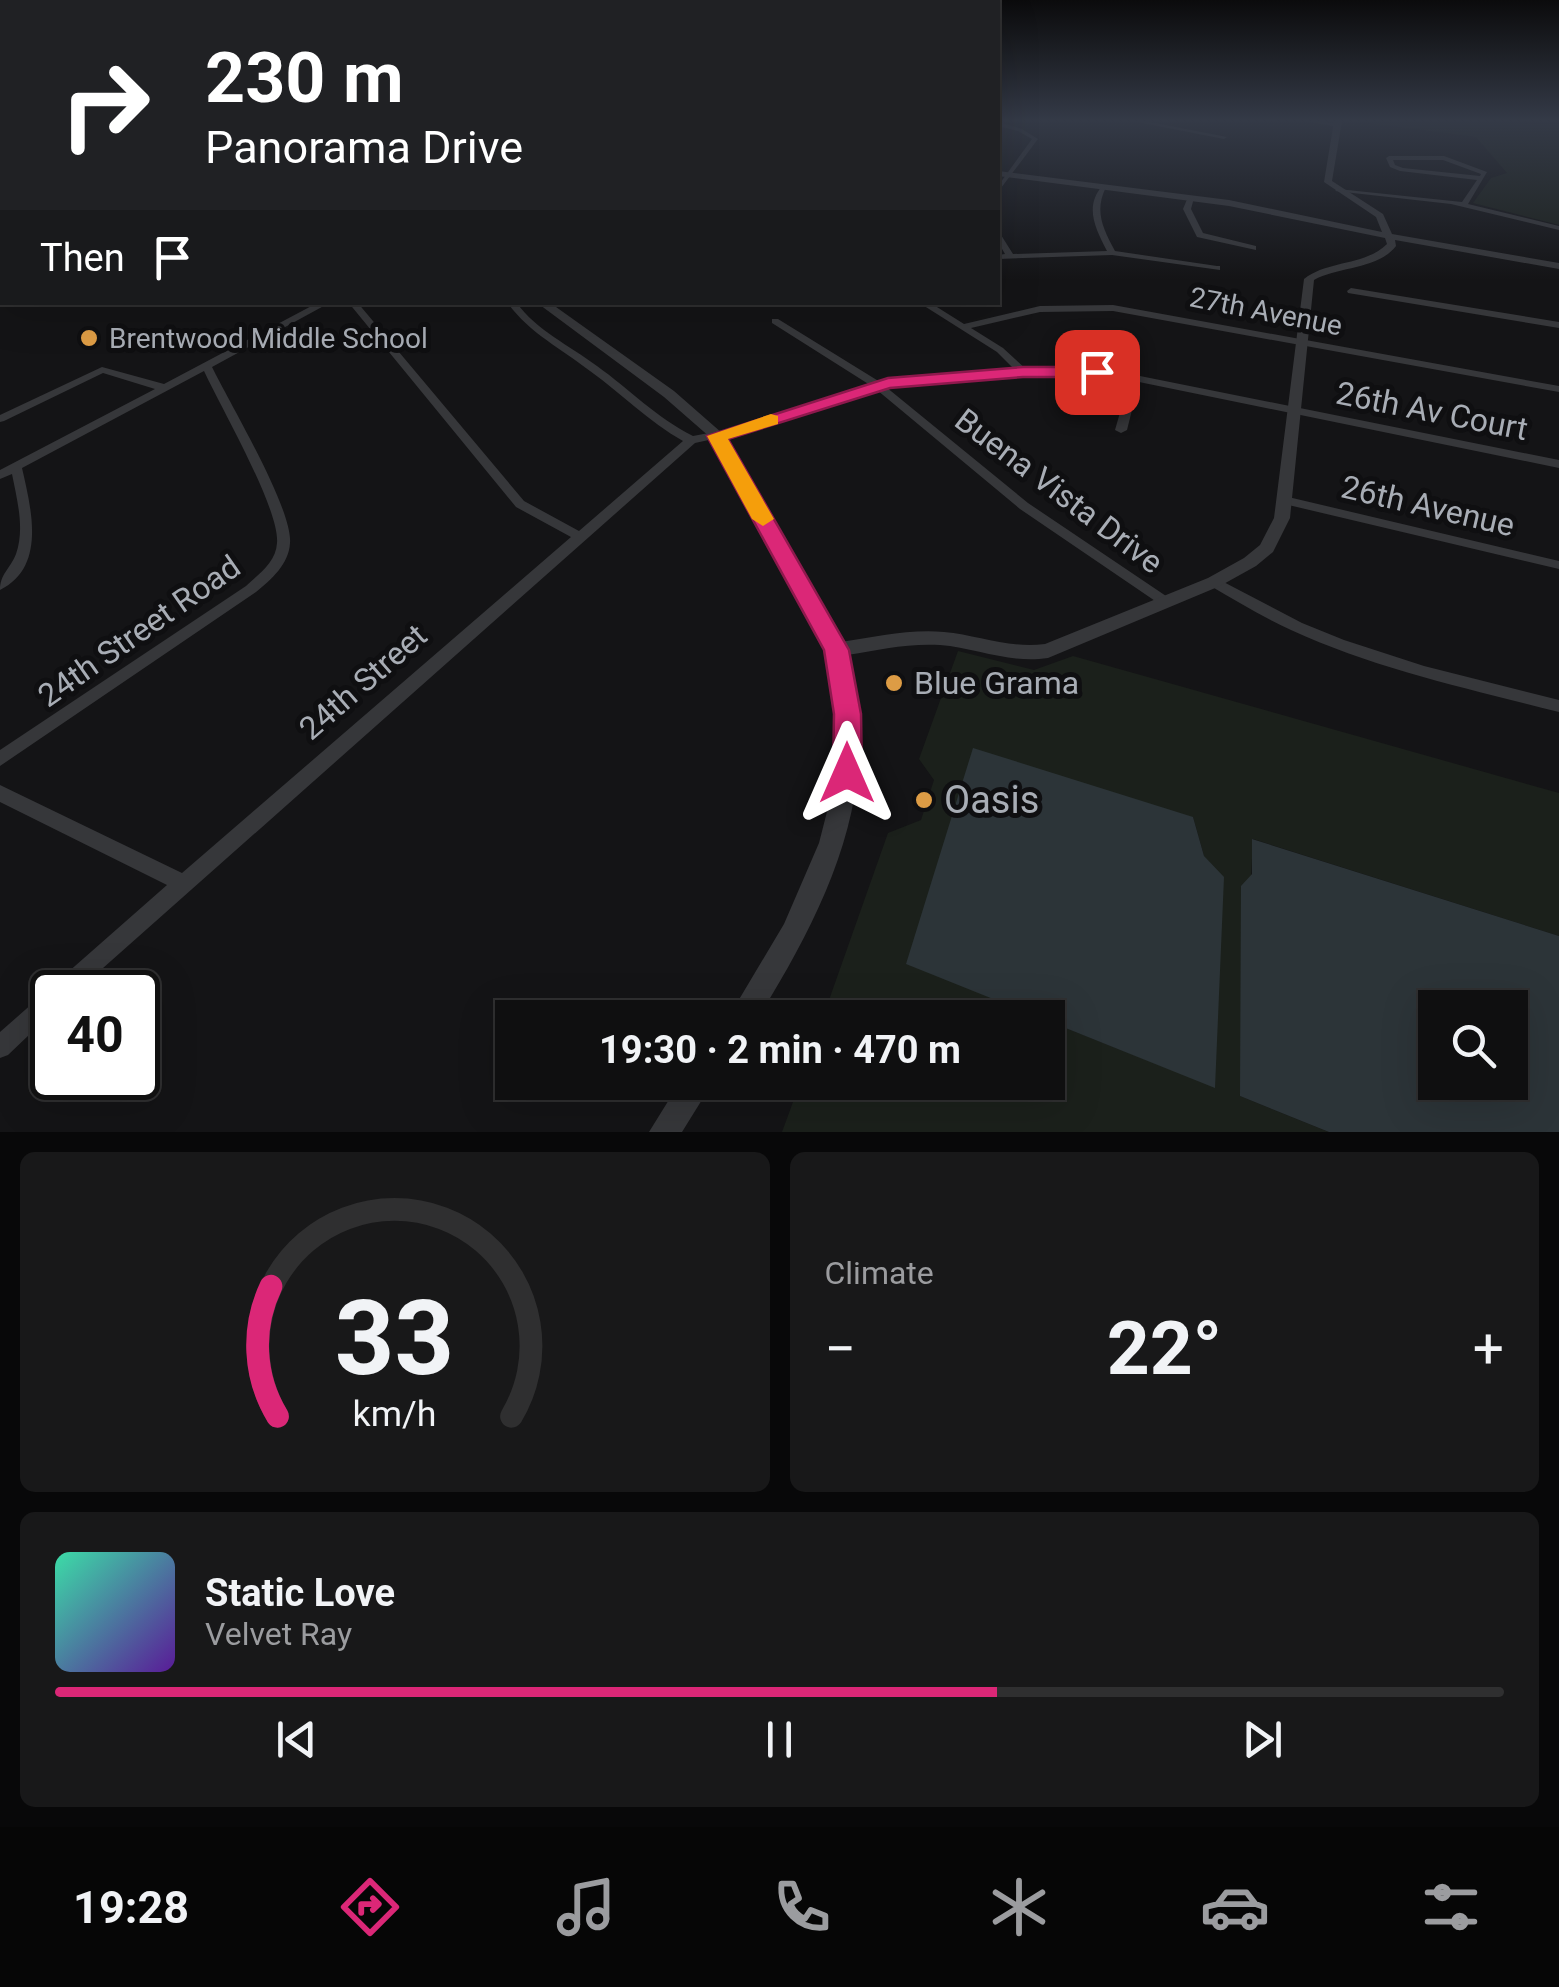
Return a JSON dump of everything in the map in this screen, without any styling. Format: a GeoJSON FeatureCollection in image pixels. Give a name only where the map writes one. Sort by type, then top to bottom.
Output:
{"type":"FeatureCollection","features":[{"type":"Feature","properties":{"kind":"street"},"geometry":{"type":"LineString","coordinates":[[1003,174],[1190,198],[1559,266]]}},
{"type":"Feature","properties":{"kind":"street"},"geometry":{"type":"LineString","coordinates":[[836,650],[941,638],[1026,656],[1048,651],[1214,582],[1266,548],[1276,535],[1284,500],[1309,280],[1326,269],[1389,252],[1390,235],[1380,216],[1338,190],[1328,174]]}},
{"type":"Feature","properties":{"kind":"street"},"geometry":{"type":"LineString","coordinates":[[1454,174],[1483,176]]}},
{"type":"Feature","properties":{"kind":"street"},"geometry":{"type":"LineString","coordinates":[[1479,174],[1483,176]]}},
{"type":"Feature","properties":{"kind":"street"},"geometry":{"type":"LineString","coordinates":[[1464,204],[1483,176]]}},
{"type":"Feature","properties":{"kind":"street"},"geometry":{"type":"LineString","coordinates":[[1104,187],[1093,206],[1112,253]]}},
{"type":"Feature","properties":{"kind":"street"},"geometry":{"type":"LineString","coordinates":[[1338,190],[1464,204],[1559,228]]}},
{"type":"Feature","properties":{"kind":"street"},"geometry":{"type":"LineString","coordinates":[[1190,198],[1187,210],[1200,235],[1253,248]]}},
{"type":"Feature","properties":{"kind":"street"},"geometry":{"type":"LineString","coordinates":[[1000,240],[1010,256]]}},
{"type":"Feature","properties":{"kind":"street"},"geometry":{"type":"LineString","coordinates":[[1000,256],[1112,253],[1217,268]]}},
{"type":"Feature","properties":{"kind":"street"},"geometry":{"type":"LineString","coordinates":[[1351,291],[1559,326]]}},
{"type":"Feature","properties":{"kind":"street"},"geometry":{"type":"LineString","coordinates":[[0,475],[321,305]]}},
{"type":"Feature","properties":{"kind":"street"},"geometry":{"type":"LineString","coordinates":[[354,305],[520,504],[579,536]]}},
{"type":"Feature","properties":{"kind":"street"},"geometry":{"type":"LineString","coordinates":[[513,305],[526,322],[597,370],[670,430],[691,440],[717,436]]}},
{"type":"Feature","properties":{"kind":"street"},"geometry":{"type":"LineString","coordinates":[[544,305],[669,394],[717,436],[836,650],[848,714],[847,773],[841,817],[819,877],[752,1000]]}},
{"type":"Feature","properties":{"kind":"street"},"geometry":{"type":"LineString","coordinates":[[927,305],[1000,350],[1023,372]]}},
{"type":"Feature","properties":{"kind":"street","name":"27th Avenue"},"geometry":{"type":"LineString","coordinates":[[964,327],[1040,309],[1113,308],[1559,389]]}},
{"type":"Feature","properties":{"kind":"street","name":"Buena Vista Drive"},"geometry":{"type":"LineString","coordinates":[[775,321],[879,386],[1024,506],[1164,602]]}},
{"type":"Feature","properties":{"kind":"street","name":"24th Street Road"},"geometry":{"type":"LineString","coordinates":[[0,759],[251,589],[273,568],[282,552],[285,536],[275,510],[206,366]]}},
{"type":"Feature","properties":{"kind":"street"},"geometry":{"type":"LineString","coordinates":[[0,420],[102,370],[165,388]]}},
{"type":"Feature","properties":{"kind":"street","name":"26th Av Court"},"geometry":{"type":"LineString","coordinates":[[717,436],[879,386],[1080,370],[1559,464]]}},
{"type":"Feature","properties":{"kind":"street"},"geometry":{"type":"LineString","coordinates":[[1121,430],[1135,378]]}},
{"type":"Feature","properties":{"kind":"street","name":"24th Street"},"geometry":{"type":"LineString","coordinates":[[84,970],[691,440]]}},
{"type":"Feature","properties":{"kind":"street"},"geometry":{"type":"LineString","coordinates":[[0,584],[21,564],[28,540],[16,466]]}},
{"type":"Feature","properties":{"kind":"street","name":"26th Avenue"},"geometry":{"type":"LineString","coordinates":[[1284,500],[1559,565]]}},
{"type":"Feature","properties":{"kind":"street"},"geometry":{"type":"LineString","coordinates":[[1214,582],[1272,617],[1336,646],[1559,706]]}},
{"type":"Feature","properties":{"kind":"street"},"geometry":{"type":"LineString","coordinates":[[0,793],[182,882]]}},
{"type":"Feature","properties":{"kind":"street"},"geometry":{"type":"LineString","coordinates":[[0,1047],[30,1020]]}},
{"type":"Feature","properties":{"kind":"street"},"geometry":{"type":"LineString","coordinates":[[664,1132],[686,1100]]}},
{"type":"Feature","properties":{"kind":"shaded area"},"geometry":{"type":"Polygon","coordinates":[[[1504,174],[1559,174],[1559,225],[1473,203],[1491,178],[1504,174]]]}},
{"type":"Feature","properties":{"kind":"shaded area"},"geometry":{"type":"Polygon","coordinates":[[[958,651],[1034,670],[1073,656],[1559,793],[1559,936],[1253,839],[1240,1096],[1329,1132],[782,1132],[794,1100],[1065,1100],[1065,1028],[1215,1087],[1204,856],[1193,817],[906,963],[998,1000],[829,1000],[888,833],[921,820],[934,780],[919,759],[958,651]]]}},
{"type":"Feature","properties":{"kind":"shaded area"},"geometry":{"type":"Polygon","coordinates":[[[973,748],[1193,817],[1204,856],[1224,877],[1215,1088],[1065,1028],[1065,1000],[996,1000],[906,964],[973,748]]]}},
{"type":"Feature","properties":{"kind":"shaded area"},"geometry":{"type":"Polygon","coordinates":[[[1252,839],[1559,936],[1559,1132],[1329,1132],[1240,1096],[1241,886],[1252,874],[1252,839]]]}},
{"type":"Feature","properties":{"kind":"slow traffic"},"geometry":{"type":"LineString","coordinates":[[763,519],[717,436],[771,420]]}},
{"type":"Feature","properties":{"kind":"place","name":"Brentwood Middle School"},"geometry":{"type":"Point","coordinates":[89,338]}},
{"type":"Feature","properties":{"kind":"place","name":"Blue Grama"},"geometry":{"type":"Point","coordinates":[894,683]}},
{"type":"Feature","properties":{"kind":"place","name":"Oasis"},"geometry":{"type":"Point","coordinates":[924,800]}},
{"type":"Feature","properties":{"kind":"route"},"geometry":{"type":"LineString","coordinates":[[847,773],[848,714],[836,650],[717,436],[888,383],[1023,372],[1097,372]]}}]}
